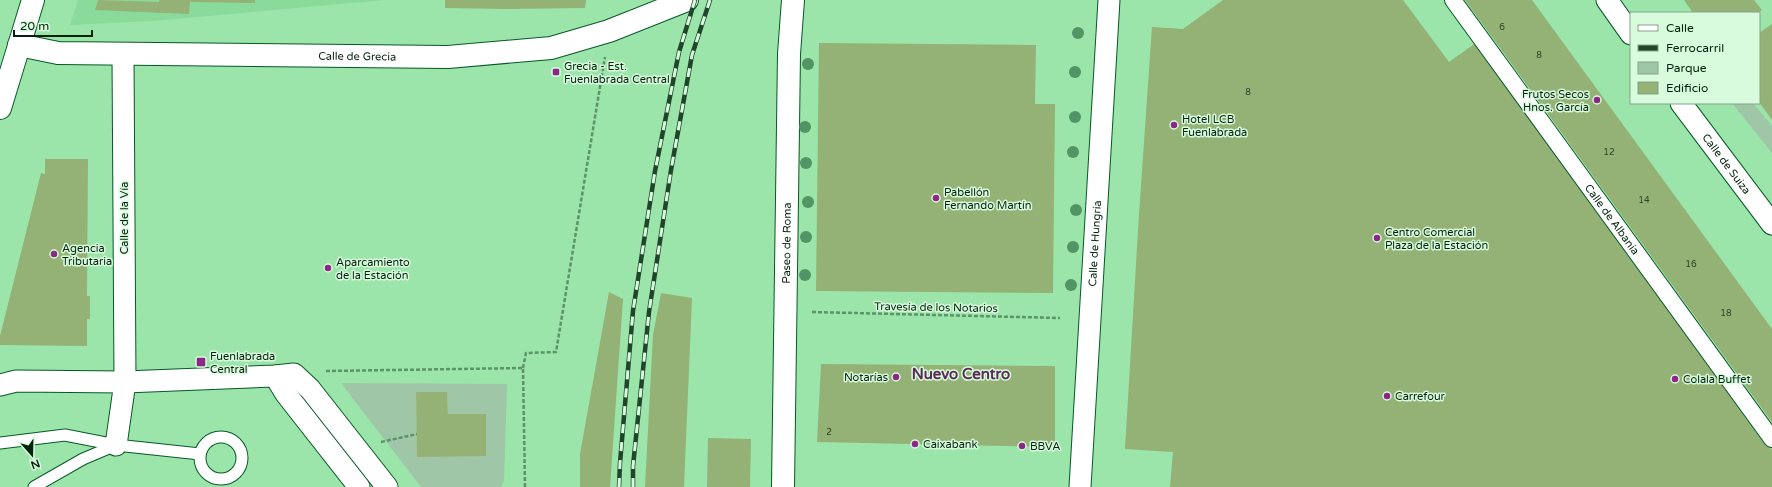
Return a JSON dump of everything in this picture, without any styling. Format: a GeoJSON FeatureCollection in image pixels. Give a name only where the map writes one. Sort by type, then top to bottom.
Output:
{"type":"FeatureCollection","features":[{"type":"Feature","properties":{"kind":"street"},"geometry":{"type":"LineString","coordinates":[[0,108],[33,0]]}},
{"type":"Feature","properties":{"kind":"street","name":"Calle de Grecia"},"geometry":{"type":"LineString","coordinates":[[19,44],[58,53],[123,55],[448,57],[551,48],[609,31],[687,0]]}},
{"type":"Feature","properties":{"kind":"street","name":"Paseo de Roma"},"geometry":{"type":"LineString","coordinates":[[783,487],[789,54],[793,0]]}},
{"type":"Feature","properties":{"kind":"street","name":"Calle de Hungría"},"geometry":{"type":"LineString","coordinates":[[1080,487],[1109,0]]}},
{"type":"Feature","properties":{"kind":"street","name":"Calle de Albania"},"geometry":{"type":"LineString","coordinates":[[1453,0],[1772,439]]}},
{"type":"Feature","properties":{"kind":"street"},"geometry":{"type":"LineString","coordinates":[[1606,0],[1630,33]]}},
{"type":"Feature","properties":{"kind":"street","name":"Calle de la Vía"},"geometry":{"type":"LineString","coordinates":[[116,445],[125,382],[123,55]]}},
{"type":"Feature","properties":{"kind":"street","name":"Calle de Suiza"},"geometry":{"type":"LineString","coordinates":[[1681,104],[1772,224]]}},
{"type":"Feature","properties":{"kind":"street"},"geometry":{"type":"LineString","coordinates":[[0,385],[16,381],[125,382],[294,374],[310,389],[388,487]]}},
{"type":"Feature","properties":{"kind":"street"},"geometry":{"type":"LineString","coordinates":[[275,376],[286,394],[359,487]]}},
{"type":"Feature","properties":{"kind":"lane"},"geometry":{"type":"LineString","coordinates":[[0,443],[65,435],[116,445],[200,454]]}},
{"type":"Feature","properties":{"kind":"lane"},"geometry":{"type":"LineString","coordinates":[[214,438],[227,438],[234,441],[240,451],[241,462],[236,472],[226,483],[210,476],[201,465],[200,454],[207,441],[214,438]]}},
{"type":"Feature","properties":{"kind":"lane"},"geometry":{"type":"LineString","coordinates":[[34,487],[83,459],[116,445]]}},
{"type":"Feature","properties":{"kind":"path"},"geometry":{"type":"LineString","coordinates":[[526,487],[523,368],[526,353],[556,352],[609,31]]}},
{"type":"Feature","properties":{"kind":"path","name":"Travesía de los Notarios"},"geometry":{"type":"LineString","coordinates":[[812,312],[1060,318]]}},
{"type":"Feature","properties":{"kind":"path"},"geometry":{"type":"LineString","coordinates":[[324,372],[523,368]]}},
{"type":"Feature","properties":{"kind":"path"},"geometry":{"type":"LineString","coordinates":[[380,442],[417,434]]}},
{"type":"Feature","properties":{"kind":"shaded area"},"geometry":{"type":"Polygon","coordinates":[[[78,0],[385,0],[152,21],[70,25],[78,0]]]}},
{"type":"Feature","properties":{"kind":"green space"},"geometry":{"type":"Polygon","coordinates":[[[1733,104],[1754,104],[1772,126],[1772,153],[1733,104]]]}},
{"type":"Feature","properties":{"kind":"green space"},"geometry":{"type":"Polygon","coordinates":[[[341,383],[507,384],[504,480],[501,487],[421,487],[341,383]],[[416,392],[417,456],[486,456],[486,415],[448,414],[447,392],[416,392]]]}},
{"type":"Feature","properties":{"kind":"building"},"geometry":{"type":"Polygon","coordinates":[[[98,0],[159,2],[160,0],[255,0],[255,3],[190,2],[189,14],[95,10],[98,0]]]}},
{"type":"Feature","properties":{"kind":"building"},"geometry":{"type":"Polygon","coordinates":[[[445,0],[586,0],[585,8],[508,9],[445,8],[445,0]]]}},
{"type":"Feature","properties":{"kind":"building","name":"Centro Comercial Plaza de la Estación"},"geometry":{"type":"Polygon","coordinates":[[[1223,0],[1403,0],[1449,62],[1477,42],[1665,306],[1772,450],[1772,487],[1170,487],[1173,452],[1125,449],[1152,27],[1183,29],[1223,0]]]}},
{"type":"Feature","properties":{"kind":"building"},"geometry":{"type":"Polygon","coordinates":[[[1465,0],[1532,0],[1772,329],[1772,422],[1465,0]]]}},
{"type":"Feature","properties":{"kind":"building"},"geometry":{"type":"Polygon","coordinates":[[[1684,0],[1754,0],[1762,10],[1759,12],[1692,12],[1684,0]]]}},
{"type":"Feature","properties":{"kind":"building"},"geometry":{"type":"Polygon","coordinates":[[[1772,24],[1772,120],[1760,103],[1760,32],[1772,24]]]}},
{"type":"Feature","properties":{"kind":"building","name":"Pabellón Fernando Martín"},"geometry":{"type":"Polygon","coordinates":[[[819,43],[1036,45],[1035,104],[1055,104],[1053,293],[816,291],[819,43]]]}},
{"type":"Feature","properties":{"kind":"building","name":"Agencia Tributaria"},"geometry":{"type":"Polygon","coordinates":[[[45,159],[88,159],[87,296],[90,296],[90,319],[87,319],[87,346],[0,345],[0,336],[41,173],[45,174],[45,159]]]}},
{"type":"Feature","properties":{"kind":"building"},"geometry":{"type":"Polygon","coordinates":[[[609,292],[623,299],[610,487],[580,487],[580,454],[609,292]]]}},
{"type":"Feature","properties":{"kind":"building"},"geometry":{"type":"Polygon","coordinates":[[[661,293],[692,298],[684,487],[645,487],[653,335],[661,293]]]}},
{"type":"Feature","properties":{"kind":"building"},"geometry":{"type":"Polygon","coordinates":[[[821,364],[1055,366],[1055,447],[817,442],[821,364]]]}},
{"type":"Feature","properties":{"kind":"building"},"geometry":{"type":"Polygon","coordinates":[[[416,392],[447,392],[448,414],[486,414],[486,456],[417,457],[416,392]]]}},
{"type":"Feature","properties":{"kind":"building"},"geometry":{"type":"Polygon","coordinates":[[[708,438],[751,439],[750,487],[707,487],[708,438]]]}},
{"type":"Feature","properties":{"kind":"railway"},"geometry":{"type":"LineString","coordinates":[[619,487],[633,311],[655,171],[679,52],[695,0]]}},
{"type":"Feature","properties":{"kind":"railway"},"geometry":{"type":"LineString","coordinates":[[633,487],[633,466],[649,312],[671,170],[692,55],[710,0]]}},
{"type":"Feature","properties":{"kind":"place","name":"Grecia - Est. Fuenlabrada Central"},"geometry":{"type":"Point","coordinates":[556,72]}},
{"type":"Feature","properties":{"kind":"place","name":"Frutos Secos Hnos. García"},"geometry":{"type":"Point","coordinates":[1597,100]}},
{"type":"Feature","properties":{"kind":"place","name":"Hotel LCB Fuenlabrada"},"geometry":{"type":"Point","coordinates":[1174,125]}},
{"type":"Feature","properties":{"kind":"place","name":"Pabellón Fernando Martín"},"geometry":{"type":"Point","coordinates":[936,198]}},
{"type":"Feature","properties":{"kind":"place","name":"Centro Comercial Plaza de la Estación"},"geometry":{"type":"Point","coordinates":[1377,238]}},
{"type":"Feature","properties":{"kind":"place","name":"Agencia Tributaria"},"geometry":{"type":"Point","coordinates":[54,254]}},
{"type":"Feature","properties":{"kind":"place","name":"Aparcamiento de la Estación"},"geometry":{"type":"Point","coordinates":[328,268]}},
{"type":"Feature","properties":{"kind":"place","name":"Fuenlabrada Central"},"geometry":{"type":"Point","coordinates":[201,362]}},
{"type":"Feature","properties":{"kind":"place","name":"Notarías"},"geometry":{"type":"Point","coordinates":[896,377]}},
{"type":"Feature","properties":{"kind":"place","name":"Colala Buffet"},"geometry":{"type":"Point","coordinates":[1675,379]}},
{"type":"Feature","properties":{"kind":"place","name":"Carrefour"},"geometry":{"type":"Point","coordinates":[1387,396]}},
{"type":"Feature","properties":{"kind":"place","name":"Caixabank"},"geometry":{"type":"Point","coordinates":[915,444]}},
{"type":"Feature","properties":{"kind":"place","name":"BBVA"},"geometry":{"type":"Point","coordinates":[1022,446]}},
{"type":"Feature","properties":{"kind":"district","name":"Nuevo Centro"},"geometry":{"type":"Point","coordinates":[961,374]}}]}
